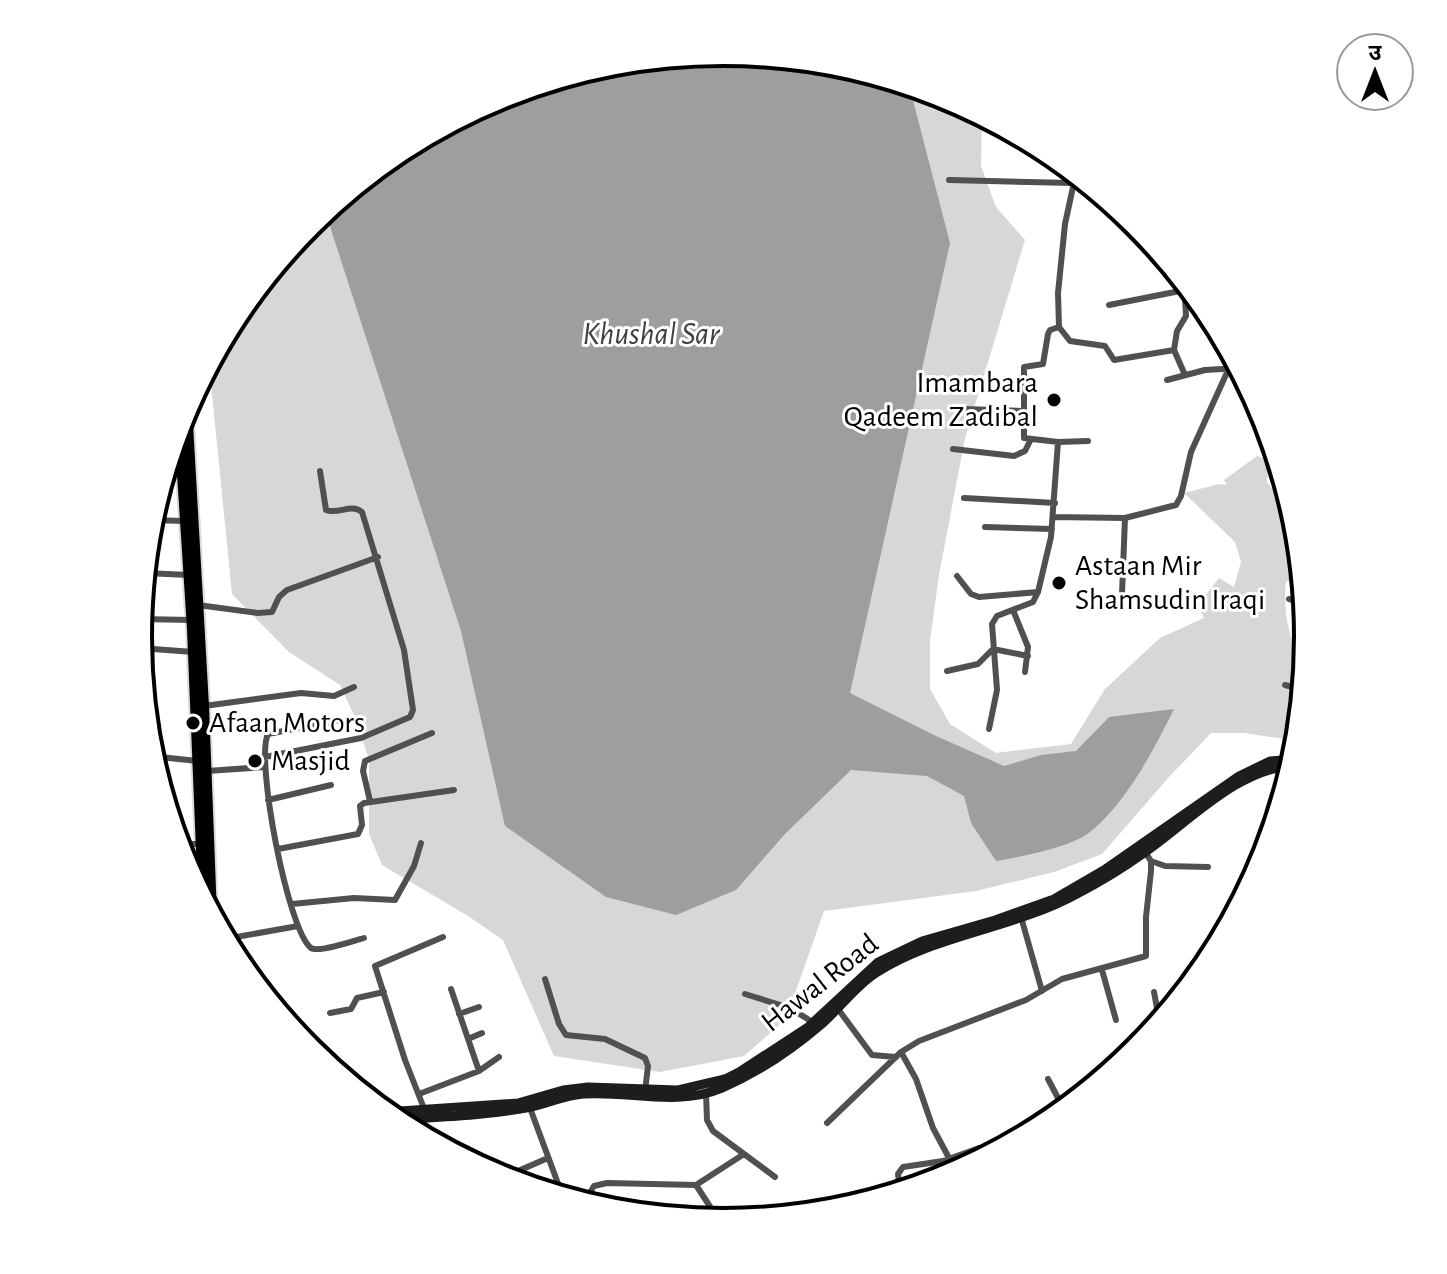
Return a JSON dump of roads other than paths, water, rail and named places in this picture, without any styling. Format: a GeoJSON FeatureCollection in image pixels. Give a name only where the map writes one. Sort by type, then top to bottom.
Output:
{"type":"FeatureCollection","features":[{"type":"Feature","properties":{"kind":"main road"},"geometry":{"type":"LineString","coordinates":[[188,440],[202,869]]}},
{"type":"Feature","properties":{"kind":"main road"},"geometry":{"type":"LineString","coordinates":[[181,461],[184,521],[198,605],[194,626],[204,706],[211,890]]}},
{"type":"Feature","properties":{"kind":"main road","name":"Hawal Road"},"geometry":{"type":"LineString","coordinates":[[1145,853],[1249,770],[1270,761],[1281,760]]}},
{"type":"Feature","properties":{"kind":"main road","name":"Hawal Road"},"geometry":{"type":"LineString","coordinates":[[408,1113],[530,1108],[580,1094],[659,1098],[735,1082],[796,1044],[862,984],[893,963],[1080,893],[1145,853],[1237,785],[1262,771],[1279,768]]}},
{"type":"Feature","properties":{"kind":"main road","name":"Hawal Road"},"geometry":{"type":"LineString","coordinates":[[417,1119],[426,1114],[518,1103],[573,1088],[706,1090],[834,1010]]}},
{"type":"Feature","properties":{"kind":"street"},"geometry":{"type":"LineString","coordinates":[[949,180],[1070,183]]}},
{"type":"Feature","properties":{"kind":"street"},"geometry":{"type":"LineString","coordinates":[[1072,185],[1059,266],[1059,327],[1070,341],[1105,346],[1114,360],[1174,350]]}},
{"type":"Feature","properties":{"kind":"street"},"geometry":{"type":"LineString","coordinates":[[1109,305],[1179,291]]}},
{"type":"Feature","properties":{"kind":"street"},"geometry":{"type":"LineString","coordinates":[[1185,301],[1186,316],[1177,331],[1174,350],[1185,375]]}},
{"type":"Feature","properties":{"kind":"street"},"geometry":{"type":"LineString","coordinates":[[1059,327],[1048,334],[1043,364],[1024,367],[1024,438],[1030,441],[1088,441]]}},
{"type":"Feature","properties":{"kind":"street"},"geometry":{"type":"LineString","coordinates":[[1167,380],[1227,368]]}},
{"type":"Feature","properties":{"kind":"street"},"geometry":{"type":"LineString","coordinates":[[1053,517],[1125,518],[1176,505],[1191,452],[1228,370]]}},
{"type":"Feature","properties":{"kind":"street"},"geometry":{"type":"LineString","coordinates":[[964,409],[1022,411]]}},
{"type":"Feature","properties":{"kind":"street"},"geometry":{"type":"LineString","coordinates":[[953,449],[1014,456],[1025,451],[1030,441]]}},
{"type":"Feature","properties":{"kind":"street"},"geometry":{"type":"LineString","coordinates":[[989,729],[997,690],[993,620],[1033,602],[1038,592],[1052,529],[1058,442]]}},
{"type":"Feature","properties":{"kind":"street"},"geometry":{"type":"LineString","coordinates":[[265,757],[361,738],[412,714],[404,650],[362,512],[359,509],[326,510],[320,471]]}},
{"type":"Feature","properties":{"kind":"street"},"geometry":{"type":"LineString","coordinates":[[964,498],[1055,503]]}},
{"type":"Feature","properties":{"kind":"street"},"geometry":{"type":"LineString","coordinates":[[1122,594],[1125,518]]}},
{"type":"Feature","properties":{"kind":"street"},"geometry":{"type":"LineString","coordinates":[[164,520],[184,521]]}},
{"type":"Feature","properties":{"kind":"street"},"geometry":{"type":"LineString","coordinates":[[985,527],[1052,529]]}},
{"type":"Feature","properties":{"kind":"street"},"geometry":{"type":"LineString","coordinates":[[198,605],[272,612],[279,597],[287,590],[378,557]]}},
{"type":"Feature","properties":{"kind":"street"},"geometry":{"type":"LineString","coordinates":[[156,573],[192,575]]}},
{"type":"Feature","properties":{"kind":"street"},"geometry":{"type":"LineString","coordinates":[[957,576],[971,594],[979,597],[1038,592]]}},
{"type":"Feature","properties":{"kind":"street"},"geometry":{"type":"LineString","coordinates":[[1289,599],[1293,601]]}},
{"type":"Feature","properties":{"kind":"street"},"geometry":{"type":"LineString","coordinates":[[1013,610],[1025,635],[1028,656],[1025,672]]}},
{"type":"Feature","properties":{"kind":"street"},"geometry":{"type":"LineString","coordinates":[[153,621],[194,626]]}},
{"type":"Feature","properties":{"kind":"street"},"geometry":{"type":"LineString","coordinates":[[153,649],[193,652]]}},
{"type":"Feature","properties":{"kind":"street"},"geometry":{"type":"LineString","coordinates":[[993,649],[1028,656]]}},
{"type":"Feature","properties":{"kind":"street"},"geometry":{"type":"LineString","coordinates":[[947,671],[978,664],[993,649]]}},
{"type":"Feature","properties":{"kind":"street"},"geometry":{"type":"LineString","coordinates":[[1285,685],[1292,687]]}},
{"type":"Feature","properties":{"kind":"street"},"geometry":{"type":"LineString","coordinates":[[204,706],[301,693],[334,696],[354,687]]}},
{"type":"Feature","properties":{"kind":"street"},"geometry":{"type":"LineString","coordinates":[[340,720],[268,734],[265,757],[268,800],[298,926],[313,949],[364,938]]}},
{"type":"Feature","properties":{"kind":"street"},"geometry":{"type":"LineString","coordinates":[[370,801],[363,771],[365,761],[432,733]]}},
{"type":"Feature","properties":{"kind":"street"},"geometry":{"type":"LineString","coordinates":[[165,758],[197,761]]}},
{"type":"Feature","properties":{"kind":"street"},"geometry":{"type":"LineString","coordinates":[[207,771],[265,767]]}},
{"type":"Feature","properties":{"kind":"street"},"geometry":{"type":"LineString","coordinates":[[268,800],[331,785]]}},
{"type":"Feature","properties":{"kind":"street"},"geometry":{"type":"LineString","coordinates":[[278,849],[358,834],[362,825],[360,806],[370,801],[454,790]]}},
{"type":"Feature","properties":{"kind":"street"},"geometry":{"type":"LineString","coordinates":[[292,904],[354,898],[395,900],[414,866],[421,843]]}},
{"type":"Feature","properties":{"kind":"street"},"geometry":{"type":"LineString","coordinates":[[192,844],[201,844]]}},
{"type":"Feature","properties":{"kind":"street"},"geometry":{"type":"LineString","coordinates":[[1145,853],[1165,866],[1208,867]]}},
{"type":"Feature","properties":{"kind":"street"},"geometry":{"type":"LineString","coordinates":[[827,1123],[899,1055],[938,1032],[1015,1004],[1062,979],[1146,956],[1145,853]]}},
{"type":"Feature","properties":{"kind":"street"},"geometry":{"type":"LineString","coordinates":[[1021,916],[1042,991]]}},
{"type":"Feature","properties":{"kind":"street"},"geometry":{"type":"LineString","coordinates":[[238,937],[298,926]]}},
{"type":"Feature","properties":{"kind":"street"},"geometry":{"type":"LineString","coordinates":[[426,1114],[375,971],[378,963],[443,937]]}},
{"type":"Feature","properties":{"kind":"street"},"geometry":{"type":"LineString","coordinates":[[1102,970],[1116,1020]]}},
{"type":"Feature","properties":{"kind":"street"},"geometry":{"type":"LineString","coordinates":[[545,979],[559,1024],[566,1035],[605,1039],[645,1058],[648,1066],[645,1091]]}},
{"type":"Feature","properties":{"kind":"street"},"geometry":{"type":"LineString","coordinates":[[451,989],[479,1071]]}},
{"type":"Feature","properties":{"kind":"street"},"geometry":{"type":"LineString","coordinates":[[330,1013],[351,1009],[357,998],[384,992]]}},
{"type":"Feature","properties":{"kind":"street"},"geometry":{"type":"LineString","coordinates":[[1154,992],[1157,1008]]}},
{"type":"Feature","properties":{"kind":"street"},"geometry":{"type":"LineString","coordinates":[[745,994],[790,1008],[814,1023]]}},
{"type":"Feature","properties":{"kind":"street"},"geometry":{"type":"LineString","coordinates":[[459,1014],[479,1007]]}},
{"type":"Feature","properties":{"kind":"street"},"geometry":{"type":"LineString","coordinates":[[834,1010],[872,1055],[899,1055]]}},
{"type":"Feature","properties":{"kind":"street"},"geometry":{"type":"LineString","coordinates":[[468,1039],[482,1033]]}},
{"type":"Feature","properties":{"kind":"street"},"geometry":{"type":"LineString","coordinates":[[899,1055],[916,1079],[933,1128],[949,1158]]}},
{"type":"Feature","properties":{"kind":"street"},"geometry":{"type":"LineString","coordinates":[[419,1094],[479,1071],[499,1057]]}},
{"type":"Feature","properties":{"kind":"street"},"geometry":{"type":"LineString","coordinates":[[1048,1079],[1059,1099]]}},
{"type":"Feature","properties":{"kind":"street"},"geometry":{"type":"LineString","coordinates":[[706,1090],[707,1120],[713,1131],[775,1177]]}},
{"type":"Feature","properties":{"kind":"street"},"geometry":{"type":"LineString","coordinates":[[530,1108],[558,1183]]}},
{"type":"Feature","properties":{"kind":"street"},"geometry":{"type":"LineString","coordinates":[[899,1181],[898,1174],[903,1167],[976,1149]]}},
{"type":"Feature","properties":{"kind":"street"},"geometry":{"type":"LineString","coordinates":[[590,1192],[594,1186],[607,1183],[696,1185],[744,1154]]}},
{"type":"Feature","properties":{"kind":"street"},"geometry":{"type":"LineString","coordinates":[[520,1170],[548,1158]]}},
{"type":"Feature","properties":{"kind":"street"},"geometry":{"type":"LineString","coordinates":[[696,1185],[711,1208]]}},
{"type":"Feature","properties":{"kind":"water","name":"Khushal Sar"},"geometry":{"type":"Polygon","coordinates":[[[686,67],[761,67],[798,71],[871,85],[912,98],[950,243],[850,693],[1004,766],[1041,755],[1076,751],[1109,717],[1174,709],[1148,758],[1116,806],[1090,832],[1071,842],[996,861],[971,823],[964,796],[927,776],[851,770],[785,834],[736,890],[676,915],[606,897],[505,826],[461,631],[329,224],[376,184],[438,142],[505,109],[540,96],[612,77],[686,67]]]}},
{"type":"Feature","properties":{"kind":"place","name":"Imambara Qadeem Zadibal"},"geometry":{"type":"Point","coordinates":[1054,400]}},
{"type":"Feature","properties":{"kind":"place","name":"Astaan Mir Shamsudin Iraqi"},"geometry":{"type":"Point","coordinates":[1059,583]}},
{"type":"Feature","properties":{"kind":"place","name":"Afaan Motors"},"geometry":{"type":"Point","coordinates":[193,723]}},
{"type":"Feature","properties":{"kind":"place","name":"Masjid"},"geometry":{"type":"Point","coordinates":[255,761]}}]}
